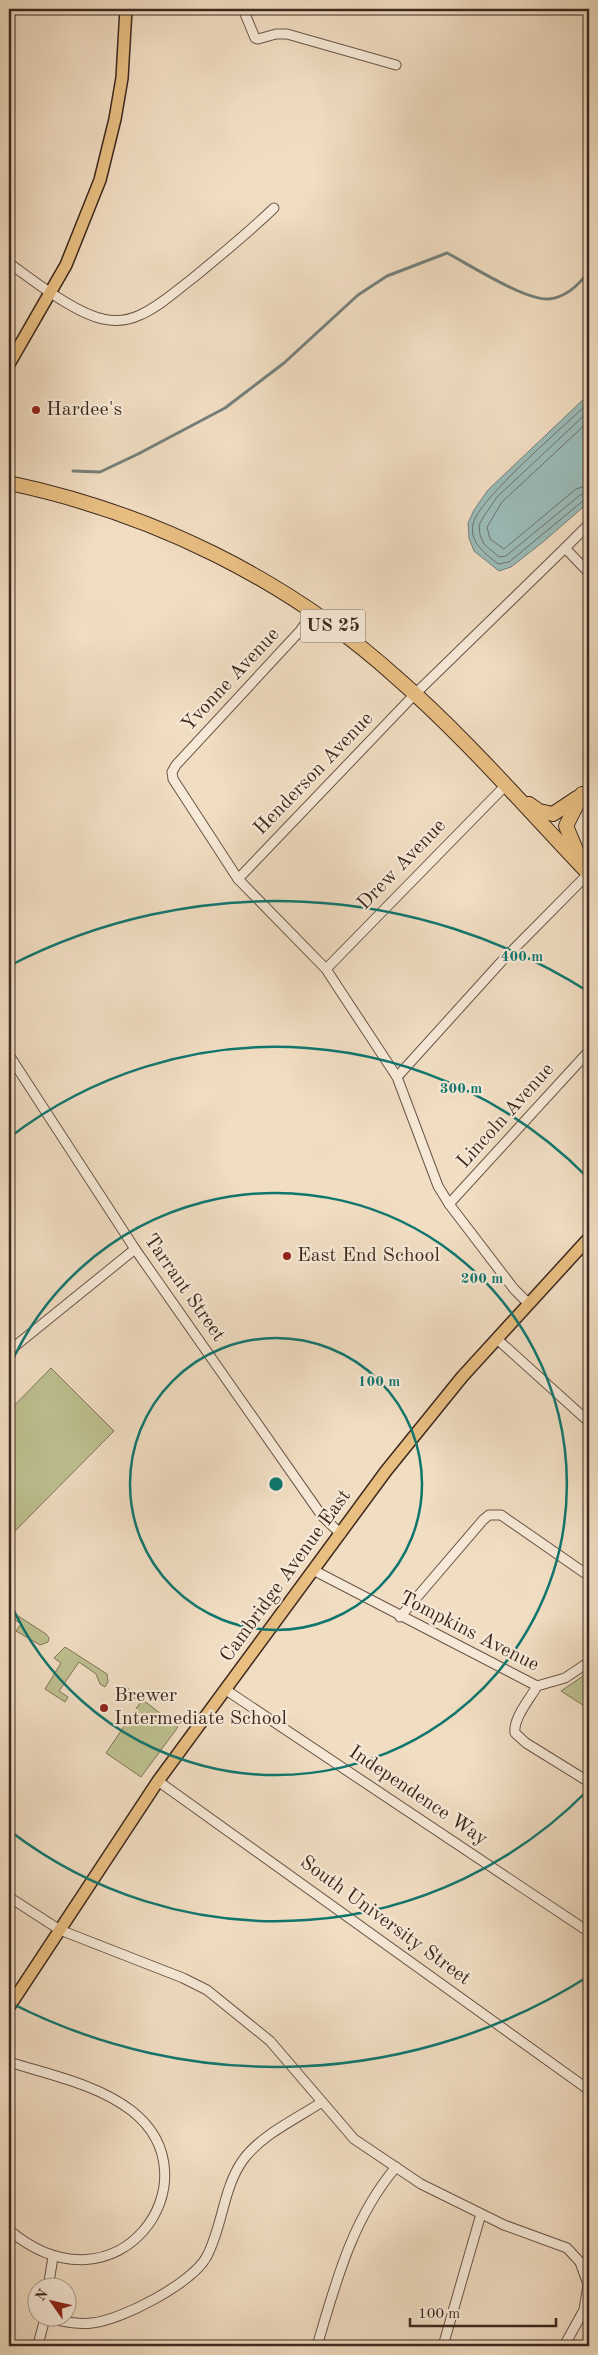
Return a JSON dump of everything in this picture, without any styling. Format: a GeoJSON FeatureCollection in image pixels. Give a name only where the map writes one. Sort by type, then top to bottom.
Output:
{"type":"FeatureCollection","features":[{"type":"Feature","properties":{"kind":"highway","name":"US 25"},"geometry":{"type":"LineString","coordinates":[[9,483],[84,502],[176,536],[239,567],[314,611],[370,654],[415,694],[588,873]]}},
{"type":"Feature","properties":{"kind":"highway"},"geometry":{"type":"LineString","coordinates":[[507,789],[539,811],[553,814],[582,794],[566,826],[570,839],[588,873]]}},
{"type":"Feature","properties":{"kind":"main road"},"geometry":{"type":"LineString","coordinates":[[9,364],[66,265],[100,180],[115,120],[122,78],[126,9]]}},
{"type":"Feature","properties":{"kind":"main road","name":"Cambridge Avenue East"},"geometry":{"type":"LineString","coordinates":[[9,2007],[158,1781],[430,1414],[589,1238]]}},
{"type":"Feature","properties":{"kind":"street"},"geometry":{"type":"LineString","coordinates":[[244,9],[255,38],[287,34],[396,65]]}},
{"type":"Feature","properties":{"kind":"street"},"geometry":{"type":"LineString","coordinates":[[9,263],[86,313],[104,319],[122,320],[140,315],[176,291],[241,239],[274,208]]}},
{"type":"Feature","properties":{"kind":"street","name":"Henderson Avenue"},"geometry":{"type":"LineString","coordinates":[[238,879],[415,694],[589,524]]}},
{"type":"Feature","properties":{"kind":"street"},"geometry":{"type":"LineString","coordinates":[[565,548],[589,573]]}},
{"type":"Feature","properties":{"kind":"street","name":"Yvonne Avenue"},"geometry":{"type":"LineString","coordinates":[[238,879],[175,784],[172,772],[176,765],[294,638],[314,611]]}},
{"type":"Feature","properties":{"kind":"street","name":"Drew Avenue"},"geometry":{"type":"LineString","coordinates":[[326,969],[507,789]]}},
{"type":"Feature","properties":{"kind":"street"},"geometry":{"type":"LineString","coordinates":[[397,1076],[501,962],[588,873]]}},
{"type":"Feature","properties":{"kind":"street"},"geometry":{"type":"LineString","coordinates":[[238,879],[326,969],[397,1076],[430,1169],[449,1204],[514,1288],[529,1304]]}},
{"type":"Feature","properties":{"kind":"street","name":"Lincoln Avenue"},"geometry":{"type":"LineString","coordinates":[[449,1204],[589,1051]]}},
{"type":"Feature","properties":{"kind":"street","name":"Tarrant Street"},"geometry":{"type":"LineString","coordinates":[[9,1055],[135,1249],[322,1516],[341,1534]]}},
{"type":"Feature","properties":{"kind":"street"},"geometry":{"type":"LineString","coordinates":[[9,1351],[135,1249]]}},
{"type":"Feature","properties":{"kind":"street"},"geometry":{"type":"LineString","coordinates":[[498,1339],[589,1422]]}},
{"type":"Feature","properties":{"kind":"street"},"geometry":{"type":"LineString","coordinates":[[400,1617],[489,1515],[500,1516],[589,1576]]}},
{"type":"Feature","properties":{"kind":"street","name":"Tompkins Avenue"},"geometry":{"type":"LineString","coordinates":[[313,1570],[400,1617],[538,1686],[519,1716],[515,1725],[515,1733],[526,1743],[589,1782]]}},
{"type":"Feature","properties":{"kind":"street"},"geometry":{"type":"LineString","coordinates":[[538,1686],[565,1678],[589,1662]]}},
{"type":"Feature","properties":{"kind":"street","name":"Independence Way"},"geometry":{"type":"LineString","coordinates":[[226,1690],[589,1932]]}},
{"type":"Feature","properties":{"kind":"street","name":"South University Street"},"geometry":{"type":"LineString","coordinates":[[158,1781],[589,2090]]}},
{"type":"Feature","properties":{"kind":"street"},"geometry":{"type":"LineString","coordinates":[[9,1897],[60,1930],[183,1978],[207,1990],[270,2041],[354,2139],[421,2184],[504,2226],[562,2245],[580,2262],[588,2284],[587,2300],[564,2346]]}},
{"type":"Feature","properties":{"kind":"street"},"geometry":{"type":"LineString","coordinates":[[9,2062],[91,2088],[118,2101],[140,2118],[149,2129],[160,2150],[163,2187],[156,2211],[145,2230],[132,2244],[115,2253],[96,2258],[53,2257],[28,2246],[9,2230]]}},
{"type":"Feature","properties":{"kind":"street"},"geometry":{"type":"LineString","coordinates":[[78,2324],[107,2321],[161,2295],[188,2279],[200,2267],[208,2254],[232,2181],[243,2160],[259,2144],[322,2102]]}},
{"type":"Feature","properties":{"kind":"street"},"geometry":{"type":"LineString","coordinates":[[317,2346],[346,2251],[382,2183],[396,2167]]}},
{"type":"Feature","properties":{"kind":"street"},"geometry":{"type":"LineString","coordinates":[[443,2346],[481,2214]]}},
{"type":"Feature","properties":{"kind":"street"},"geometry":{"type":"LineString","coordinates":[[50,2278],[53,2257]]}},
{"type":"Feature","properties":{"kind":"street"},"geometry":{"type":"LineString","coordinates":[[39,2341],[43,2328]]}},
{"type":"Feature","properties":{"kind":"green space"},"geometry":{"type":"Polygon","coordinates":[[[51,1368],[114,1431],[9,1537],[9,1411],[51,1368]]]}},
{"type":"Feature","properties":{"kind":"green space"},"geometry":{"type":"Polygon","coordinates":[[[9,1610],[46,1634],[49,1638],[48,1642],[40,1645],[16,1631],[21,1624],[9,1616],[9,1610]]]}},
{"type":"Feature","properties":{"kind":"green space"},"geometry":{"type":"Polygon","coordinates":[[[65,1647],[107,1674],[108,1682],[105,1687],[100,1684],[96,1674],[79,1662],[59,1691],[68,1697],[65,1702],[45,1689],[61,1663],[54,1658],[65,1647]]]}},
{"type":"Feature","properties":{"kind":"green space"},"geometry":{"type":"Polygon","coordinates":[[[589,1672],[589,1709],[561,1691],[589,1672]]]}},
{"type":"Feature","properties":{"kind":"green space"},"geometry":{"type":"Polygon","coordinates":[[[126,1687],[178,1727],[141,1777],[106,1753],[140,1703],[127,1693],[120,1699],[115,1695],[118,1689],[126,1687]]]}},
{"type":"Feature","properties":{"kind":"water"},"geometry":{"type":"Polygon","coordinates":[[[589,394],[589,502],[511,567],[499,571],[474,551],[469,538],[468,523],[474,510],[488,490],[589,394]]]}},
{"type":"Feature","properties":{"kind":"waterway"},"geometry":{"type":"LineString","coordinates":[[73,471],[100,472],[225,408],[284,363],[358,295],[387,276],[447,253],[513,288],[539,298],[549,299],[561,296],[572,290],[589,271]]}},
{"type":"Feature","properties":{"kind":"place","name":"Hardee's"},"geometry":{"type":"Point","coordinates":[36,410]}},
{"type":"Feature","properties":{"kind":"place","name":"East End School"},"geometry":{"type":"Point","coordinates":[287,1256]}},
{"type":"Feature","properties":{"kind":"place","name":"Brewer Intermediate School"},"geometry":{"type":"Point","coordinates":[104,1708]}}]}
